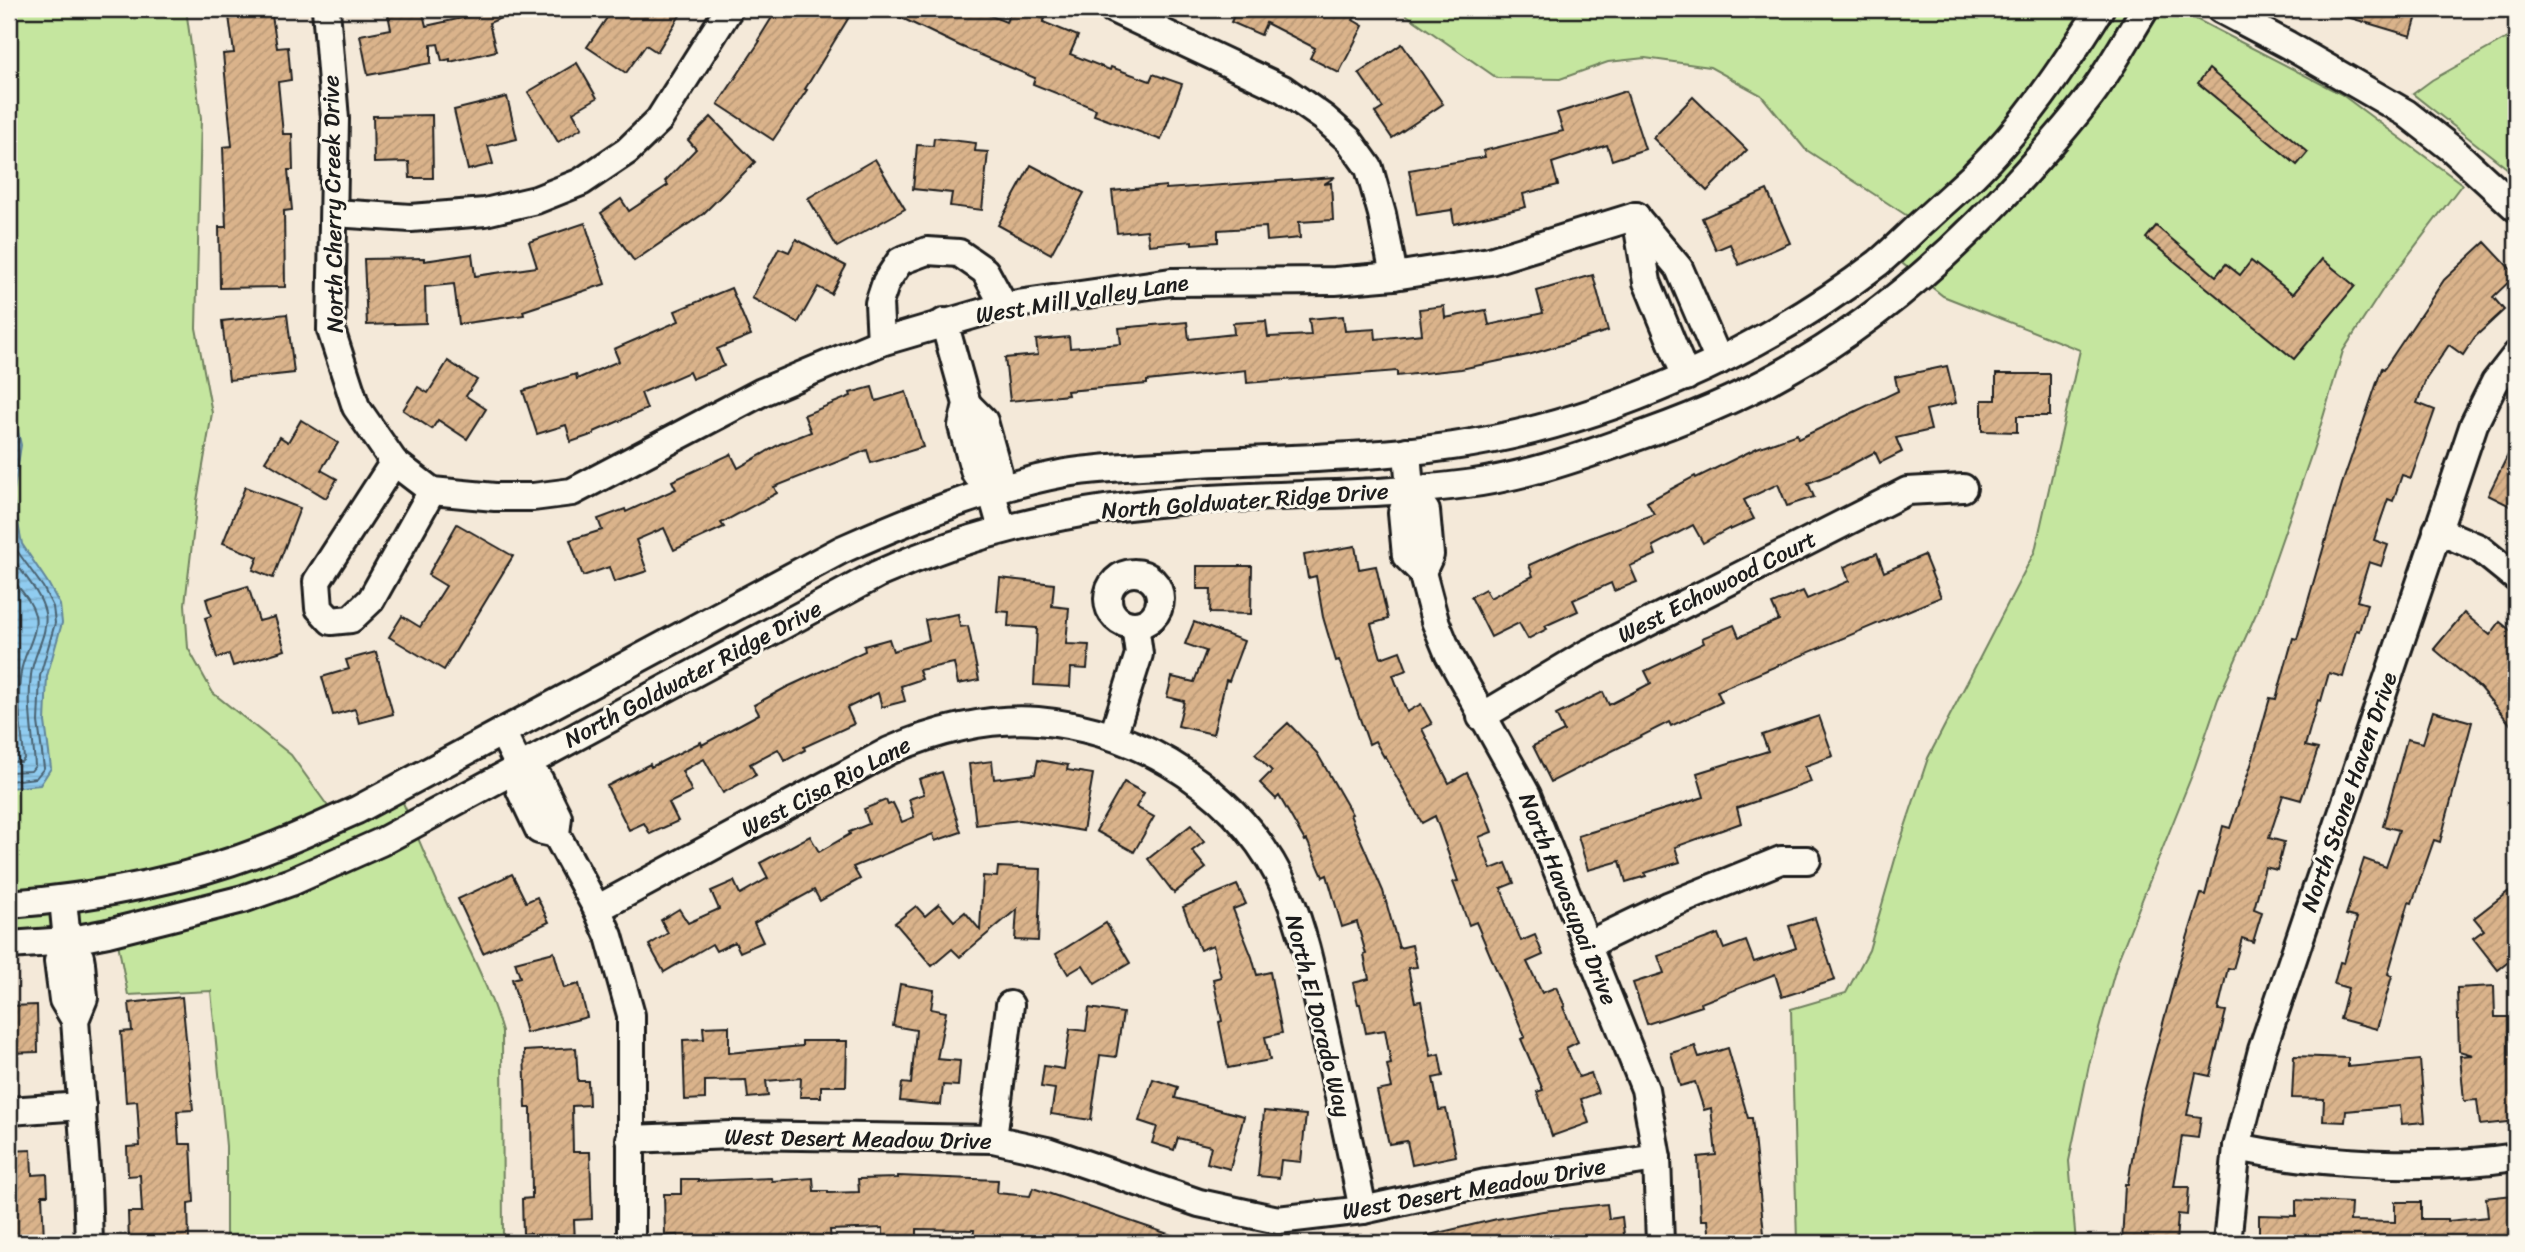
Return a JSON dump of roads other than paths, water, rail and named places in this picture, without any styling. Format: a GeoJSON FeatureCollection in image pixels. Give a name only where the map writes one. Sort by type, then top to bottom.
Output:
{"type":"FeatureCollection","features":[{"type":"Feature","properties":{"kind":"street","name":"North Cherry Creek Drive"},"geometry":{"type":"LineString","coordinates":[[326,9],[335,119],[331,330],[356,407],[394,462],[432,491]]}},
{"type":"Feature","properties":{"kind":"street"},"geometry":{"type":"LineString","coordinates":[[334,213],[411,218],[485,212],[536,200],[581,182],[628,151],[659,120],[729,9]]}},
{"type":"Feature","properties":{"kind":"street"},"geometry":{"type":"LineString","coordinates":[[1113,9],[1283,89],[1324,118],[1349,140],[1369,168],[1382,214],[1394,276]]}},
{"type":"Feature","properties":{"kind":"street","name":"North Goldwater Ridge Drive"},"geometry":{"type":"LineString","coordinates":[[9,904],[64,900],[164,881],[277,845],[357,810],[841,550],[892,527],[990,490],[1067,473],[1118,467],[1454,446],[1545,427],[1686,377],[1760,340],[1880,262],[1975,173],[2053,80],[2100,9]]}},
{"type":"Feature","properties":{"kind":"street","name":"North Goldwater Ridge Drive"},"geometry":{"type":"LineString","coordinates":[[9,945],[67,941],[187,914],[243,899],[291,882],[381,842],[878,575],[913,559],[1002,529],[1065,515],[1169,501],[1470,484],[1556,465],[1675,424],[1784,373],[1855,328],[1920,278],[1996,207],[2084,103],[2145,9]]}},
{"type":"Feature","properties":{"kind":"street"},"geometry":{"type":"LineString","coordinates":[[2220,9],[2406,113],[2452,149],[2516,208]]}},
{"type":"Feature","properties":{"kind":"street"},"geometry":{"type":"LineString","coordinates":[[1636,216],[1679,268],[1719,361]]}},
{"type":"Feature","properties":{"kind":"street"},"geometry":{"type":"LineString","coordinates":[[1636,216],[1647,282],[1686,377]]}},
{"type":"Feature","properties":{"kind":"street","name":"West Mill Valley Lane"},"geometry":{"type":"LineString","coordinates":[[432,491],[495,497],[533,497],[572,492],[762,392],[881,342],[1004,306],[1171,282],[1335,281],[1394,276],[1490,261],[1636,216]]}},
{"type":"Feature","properties":{"kind":"street"},"geometry":{"type":"LineString","coordinates":[[881,342],[879,303],[886,282],[900,261],[927,251],[959,253],[985,271],[1004,306]]}},
{"type":"Feature","properties":{"kind":"street"},"geometry":{"type":"LineString","coordinates":[[944,322],[967,404],[984,421],[998,472],[990,490],[1002,529]]}},
{"type":"Feature","properties":{"kind":"street","name":"North Stone Haven Drive"},"geometry":{"type":"LineString","coordinates":[[2227,1243],[2237,1147],[2262,1050],[2474,424],[2495,382],[2516,355]]}},
{"type":"Feature","properties":{"kind":"street","name":"North Havasupai Drive"},"geometry":{"type":"LineString","coordinates":[[1407,451],[1410,489],[1426,511],[1430,555],[1422,572],[1435,621],[1481,717],[1527,795],[1645,1089],[1657,1158],[1660,1243]]}},
{"type":"Feature","properties":{"kind":"street"},"geometry":{"type":"LineString","coordinates":[[394,462],[317,581],[319,608],[331,621],[351,619],[371,600],[432,491]]}},
{"type":"Feature","properties":{"kind":"street","name":"West Echowood Court"},"geometry":{"type":"LineString","coordinates":[[1481,717],[1588,653],[1906,491],[1962,488]]}},
{"type":"Feature","properties":{"kind":"street"},"geometry":{"type":"LineString","coordinates":[[2437,530],[2479,548],[2516,578]]}},
{"type":"Feature","properties":{"kind":"street"},"geometry":{"type":"LineString","coordinates":[[1113,736],[1139,654],[1135,625]]}},
{"type":"Feature","properties":{"kind":"street","name":"West Cisa Rio Lane"},"geometry":{"type":"LineString","coordinates":[[597,909],[889,751],[916,739],[976,725],[1036,721],[1113,736]]}},
{"type":"Feature","properties":{"kind":"street"},"geometry":{"type":"LineString","coordinates":[[502,732],[520,768],[539,779],[558,817],[556,834],[609,936],[631,1015],[631,1243]]}},
{"type":"Feature","properties":{"kind":"street","name":"North El Dorado Way"},"geometry":{"type":"LineString","coordinates":[[1113,736],[1173,765],[1205,787],[1256,840],[1288,894],[1309,961],[1363,1210]]}},
{"type":"Feature","properties":{"kind":"street"},"geometry":{"type":"LineString","coordinates":[[1587,945],[1670,905],[1781,860],[1807,860]]}},
{"type":"Feature","properties":{"kind":"street"},"geometry":{"type":"LineString","coordinates":[[64,900],[67,941],[80,957],[84,998],[75,1020],[89,1243]]}},
{"type":"Feature","properties":{"kind":"street"},"geometry":{"type":"LineString","coordinates":[[993,1139],[1010,1005]]}},
{"type":"Feature","properties":{"kind":"street"},"geometry":{"type":"LineString","coordinates":[[9,1111],[82,1106]]}},
{"type":"Feature","properties":{"kind":"street","name":"West Desert Meadow Drive"},"geometry":{"type":"LineString","coordinates":[[630,1139],[731,1135],[993,1139],[1047,1151],[1199,1203],[1278,1220],[1363,1210],[1486,1183],[1657,1158]]}},
{"type":"Feature","properties":{"kind":"street"},"geometry":{"type":"LineString","coordinates":[[2237,1147],[2291,1157],[2357,1162],[2424,1163],[2516,1157]]}},
{"type":"Feature","properties":{"kind":"water"},"geometry":{"type":"Polygon","coordinates":[[[9,415],[16,423],[21,445],[13,497],[22,544],[60,605],[62,623],[47,676],[45,722],[51,768],[40,785],[9,788],[9,415]]]}}]}
